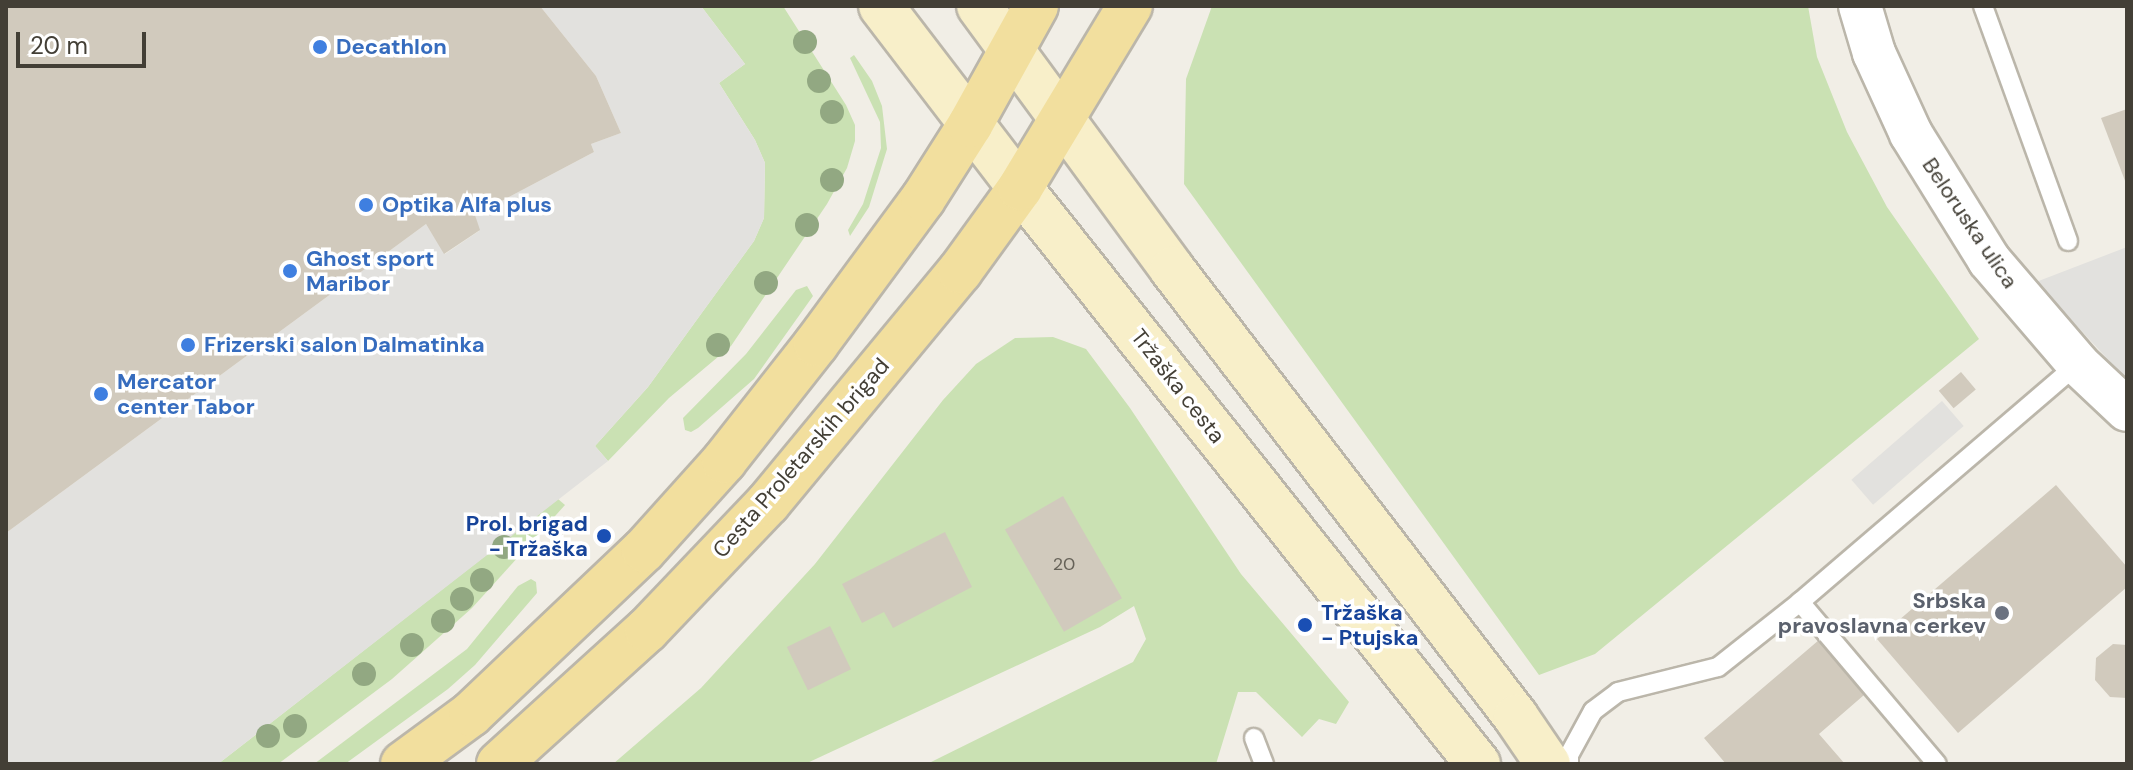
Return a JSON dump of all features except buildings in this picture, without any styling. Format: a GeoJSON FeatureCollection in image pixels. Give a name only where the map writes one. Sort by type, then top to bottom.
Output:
{"type":"FeatureCollection","features":[{"type":"Feature","properties":{"kind":"main road","name":"Tržaška cesta"},"geometry":{"type":"LineString","coordinates":[[881,6],[970,125],[1478,764]]}},
{"type":"Feature","properties":{"kind":"main road"},"geometry":{"type":"LineString","coordinates":[[979,6],[1172,269],[1516,717],[1548,764]]}},
{"type":"Feature","properties":{"kind":"main road"},"geometry":{"type":"LineString","coordinates":[[403,764],[471,714],[644,550],[714,472],[816,344],[923,199],[970,125],[1036,6]]}},
{"type":"Feature","properties":{"kind":"main road","name":"Cesta Proletarskih brigad"},"geometry":{"type":"LineString","coordinates":[[499,764],[647,630],[768,503],[960,271],[1020,188],[1130,6]]}},
{"type":"Feature","properties":{"kind":"street","name":"Beloruska ulica"},"geometry":{"type":"LineString","coordinates":[[1860,6],[1874,53],[1911,134],[1989,260],[2078,364],[2127,410]]}},
{"type":"Feature","properties":{"kind":"lane"},"geometry":{"type":"LineString","coordinates":[[1983,6],[2068,241]]}},
{"type":"Feature","properties":{"kind":"lane"},"geometry":{"type":"LineString","coordinates":[[1569,764],[1569,755],[1593,711],[1618,692],[1718,667],[1800,602],[2078,364]]}},
{"type":"Feature","properties":{"kind":"lane"},"geometry":{"type":"LineString","coordinates":[[1800,602],[1937,764]]}},
{"type":"Feature","properties":{"kind":"lane"},"geometry":{"type":"LineString","coordinates":[[1254,738],[1264,764]]}},
{"type":"Feature","properties":{"kind":"green space"},"geometry":{"type":"Polygon","coordinates":[[[701,6],[783,6],[846,105],[855,125],[855,141],[847,168],[827,204],[731,346],[669,398],[608,461],[595,446],[648,387],[754,241],[764,218],[765,163],[755,140],[719,83],[745,64],[701,6]]]}},
{"type":"Feature","properties":{"kind":"green space"},"geometry":{"type":"Polygon","coordinates":[[[1212,6],[1808,6],[1817,57],[1847,132],[1887,207],[1979,339],[1595,654],[1539,675],[1184,184],[1186,79],[1212,6]]]}},
{"type":"Feature","properties":{"kind":"green space"},"geometry":{"type":"Polygon","coordinates":[[[854,55],[872,81],[882,106],[887,149],[869,207],[850,236],[848,230],[863,204],[881,148],[880,122],[850,58],[854,55]]]}},
{"type":"Feature","properties":{"kind":"green space"},"geometry":{"type":"Polygon","coordinates":[[[807,286],[813,296],[754,379],[698,428],[691,432],[685,430],[683,418],[746,354],[796,290],[807,286]]]}},
{"type":"Feature","properties":{"kind":"green space"},"geometry":{"type":"Polygon","coordinates":[[[1053,337],[1086,349],[1130,408],[1241,574],[1349,702],[1336,724],[1319,719],[1302,737],[1256,692],[1238,692],[1216,764],[927,764],[1133,662],[1146,639],[1134,606],[1100,627],[805,764],[613,764],[701,688],[815,564],[943,400],[976,364],[1015,338],[1053,337]]]}},
{"type":"Feature","properties":{"kind":"green space"},"geometry":{"type":"Polygon","coordinates":[[[558,499],[565,505],[472,608],[392,679],[278,764],[218,764],[558,499]]]}},
{"type":"Feature","properties":{"kind":"green space"},"geometry":{"type":"Polygon","coordinates":[[[531,579],[536,582],[537,593],[475,665],[448,689],[345,764],[314,764],[467,649],[518,586],[531,579]]]}},
{"type":"Feature","properties":{"kind":"shaded area"},"geometry":{"type":"Polygon","coordinates":[[[540,6],[701,6],[745,64],[719,83],[755,140],[765,163],[764,218],[754,241],[648,387],[595,446],[608,461],[218,764],[6,764],[6,533],[426,224],[445,254],[479,231],[475,215],[594,152],[591,144],[621,133],[596,76],[540,6]]]}},
{"type":"Feature","properties":{"kind":"shaded area"},"geometry":{"type":"Polygon","coordinates":[[[2127,247],[2127,380],[2036,282],[2127,247]]]}},
{"type":"Feature","properties":{"kind":"shaded area"},"geometry":{"type":"Polygon","coordinates":[[[1942,401],[1964,426],[1873,505],[1851,480],[1942,401]]]}},
{"type":"Feature","properties":{"kind":"place","name":"Decathlon"},"geometry":{"type":"Point","coordinates":[320,47]}},
{"type":"Feature","properties":{"kind":"place","name":"Optika Alfa plus"},"geometry":{"type":"Point","coordinates":[366,205]}},
{"type":"Feature","properties":{"kind":"place","name":"Ghost sport Maribor"},"geometry":{"type":"Point","coordinates":[290,271]}},
{"type":"Feature","properties":{"kind":"place","name":"Frizerski salon Dalmatinka"},"geometry":{"type":"Point","coordinates":[188,345]}},
{"type":"Feature","properties":{"kind":"place","name":"Mercator center Tabor"},"geometry":{"type":"Point","coordinates":[101,394]}},
{"type":"Feature","properties":{"kind":"place","name":"Prol. brigad - Tržaška"},"geometry":{"type":"Point","coordinates":[604,536]}},
{"type":"Feature","properties":{"kind":"place","name":"Srbska pravoslavna cerkev"},"geometry":{"type":"Point","coordinates":[2002,613]}},
{"type":"Feature","properties":{"kind":"place","name":"Tržaška - Ptujska"},"geometry":{"type":"Point","coordinates":[1305,625]}}]}
